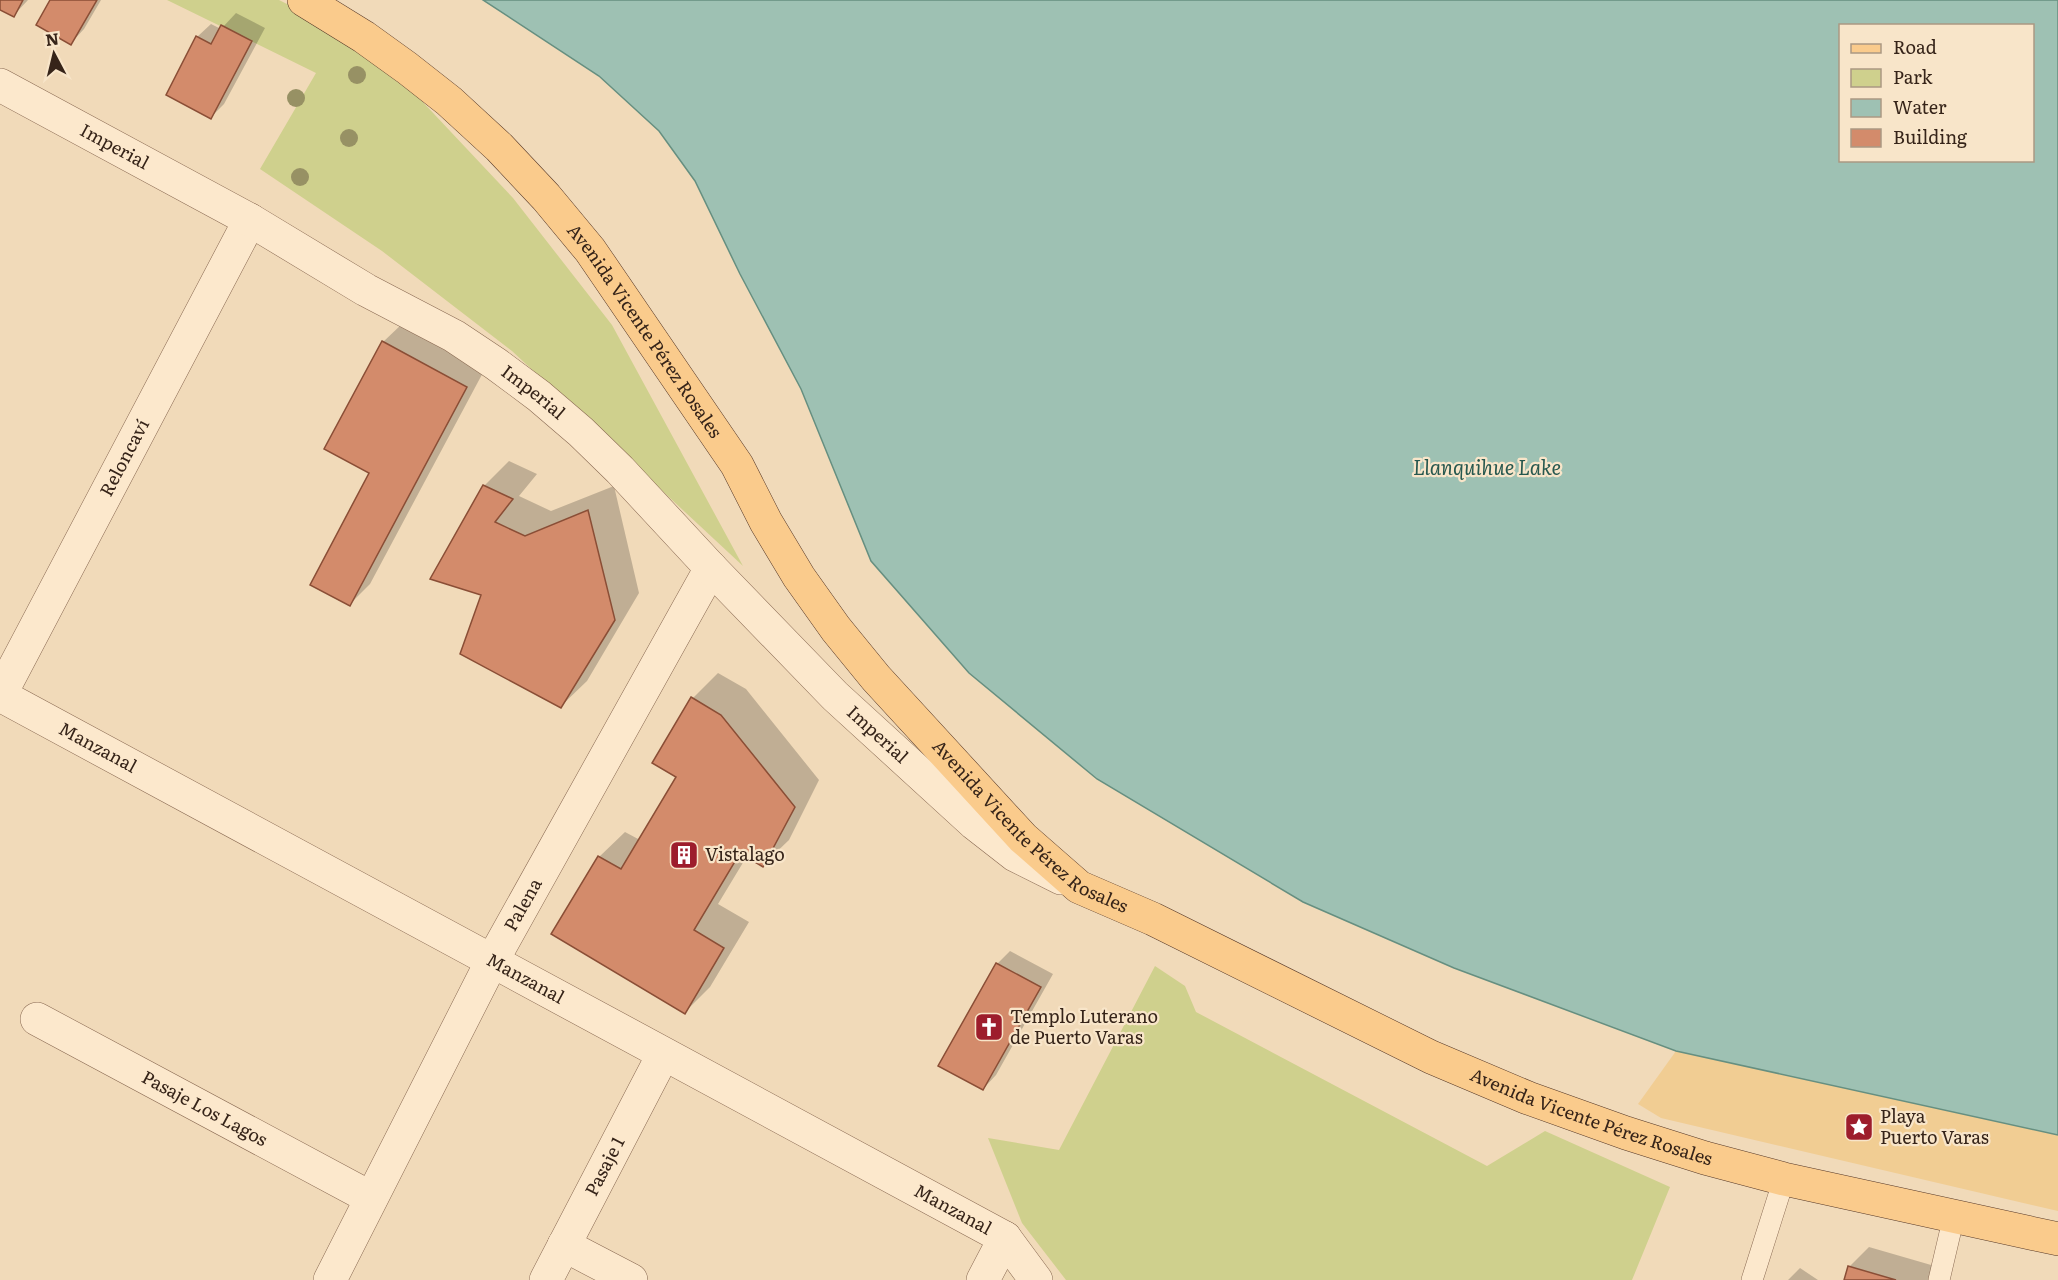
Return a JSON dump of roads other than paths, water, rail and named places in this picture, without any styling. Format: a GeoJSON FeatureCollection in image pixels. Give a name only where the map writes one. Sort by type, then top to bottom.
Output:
{"type":"FeatureCollection","features":[{"type":"Feature","properties":{"kind":"main road","name":"Avenida Vicente Pérez Rosales"},"geometry":{"type":"LineString","coordinates":[[304,0],[364,37],[432,88],[499,147],[546,197],[590,250],[737,465],[766,522],[818,603],[876,678],[1023,838]]}},
{"type":"Feature","properties":{"kind":"main road","name":"Avenida Vicente Pérez Rosales"},"geometry":{"type":"LineString","coordinates":[[919,723],[1090,885],[1153,919],[1431,1057],[1528,1098],[1671,1148],[1784,1179],[2058,1239]]}},
{"type":"Feature","properties":{"kind":"street","name":"Imperial"},"geometry":{"type":"LineString","coordinates":[[0,85],[250,220],[366,291],[454,336],[496,364],[539,396],[581,432],[835,696],[974,823],[1015,855],[1090,885]]}},
{"type":"Feature","properties":{"kind":"street","name":"Reloncaví"},"geometry":{"type":"LineString","coordinates":[[0,695],[250,220]]}},
{"type":"Feature","properties":{"kind":"street","name":"Palena"},"geometry":{"type":"LineString","coordinates":[[330,1280],[492,961],[711,568]]}},
{"type":"Feature","properties":{"kind":"street","name":"Manzanal"},"geometry":{"type":"LineString","coordinates":[[0,695],[1005,1238],[1036,1280]]}},
{"type":"Feature","properties":{"kind":"street","name":"Imperial"},"geometry":{"type":"LineString","coordinates":[[974,823],[1023,838],[1090,885]]}},
{"type":"Feature","properties":{"kind":"street","name":"Pasaje Los Lagos"},"geometry":{"type":"LineString","coordinates":[[37,1019],[372,1198]]}},
{"type":"Feature","properties":{"kind":"street","name":"Pasaje 1"},"geometry":{"type":"LineString","coordinates":[[546,1280],[663,1055]]}},
{"type":"Feature","properties":{"kind":"street"},"geometry":{"type":"LineString","coordinates":[[983,1280],[1005,1238]]}},
{"type":"Feature","properties":{"kind":"street"},"geometry":{"type":"LineString","coordinates":[[564,1245],[631,1280]]}},
{"type":"Feature","properties":{"kind":"lane"},"geometry":{"type":"LineString","coordinates":[[1752,1280],[1784,1179]]}},
{"type":"Feature","properties":{"kind":"lane"},"geometry":{"type":"LineString","coordinates":[[1939,1280],[1953,1216]]}},
{"type":"Feature","properties":{"kind":"water","name":"Llanquihue Lake"},"geometry":{"type":"Polygon","coordinates":[[[483,0],[2058,0],[2058,1135],[1676,1051],[1454,968],[1303,902],[1097,779],[969,673],[871,561],[801,389],[740,274],[695,181],[659,131],[599,76],[483,0]]]}},
{"type":"Feature","properties":{"kind":"place","name":"Vistalago"},"geometry":{"type":"Point","coordinates":[684,855]}},
{"type":"Feature","properties":{"kind":"place","name":"Templo Luterano de Puerto Varas"},"geometry":{"type":"Point","coordinates":[989,1027]}},
{"type":"Feature","properties":{"kind":"place","name":"Playa Puerto Varas"},"geometry":{"type":"Point","coordinates":[1859,1127]}}]}
